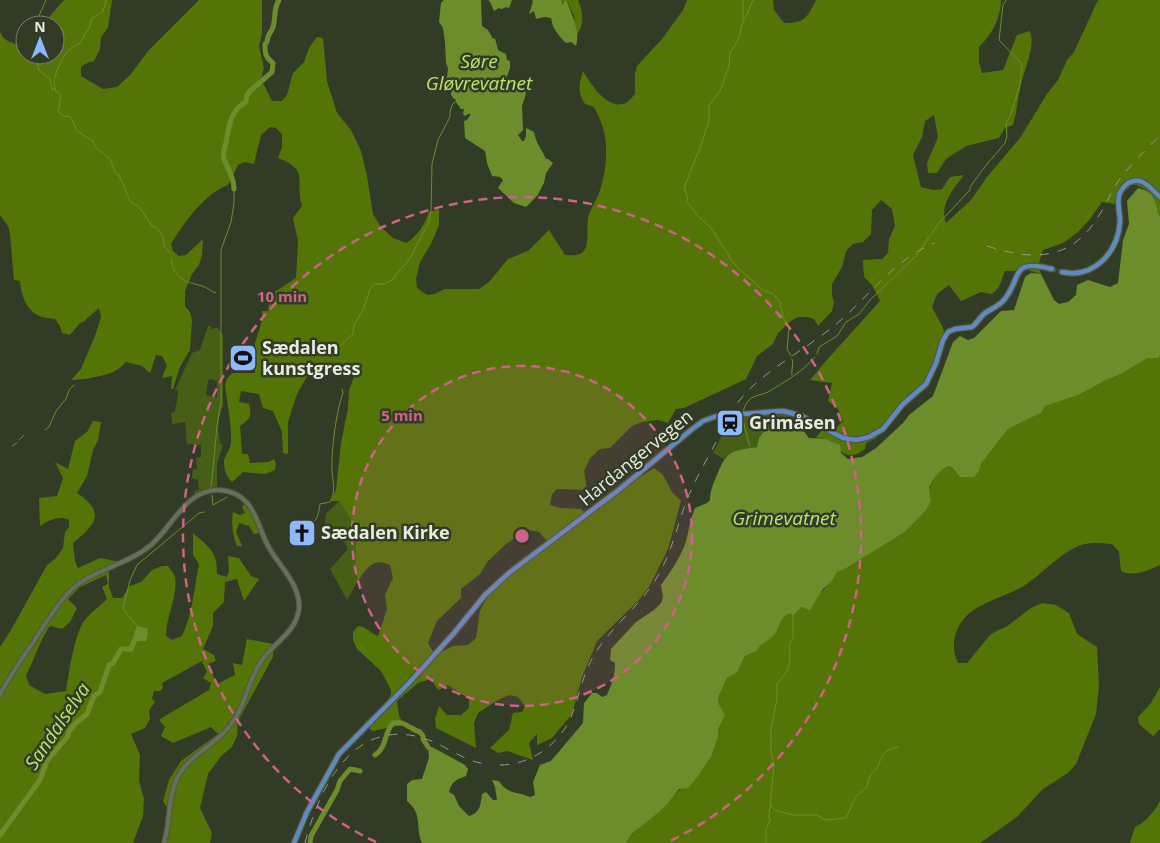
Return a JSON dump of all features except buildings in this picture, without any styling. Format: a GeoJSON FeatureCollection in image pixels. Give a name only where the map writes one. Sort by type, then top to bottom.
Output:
{"type":"FeatureCollection","features":[{"type":"Feature","properties":{"kind":"main road"},"geometry":{"type":"LineString","coordinates":[[1062,272],[1075,274],[1087,271],[1096,267],[1106,257],[1117,235],[1120,223],[1119,196],[1126,184],[1134,181],[1143,182],[1160,197]]}},
{"type":"Feature","properties":{"kind":"main road","name":"Hardangervegen"},"geometry":{"type":"LineString","coordinates":[[294,843],[307,812],[339,754],[409,683],[485,595],[509,573],[620,489],[697,425],[717,416],[777,411],[792,412],[843,438],[856,440],[869,437],[883,429],[902,404],[924,387],[948,332],[955,329],[972,327],[984,314],[1002,302],[1006,298],[1018,273],[1024,268],[1036,266],[1052,270]]}},
{"type":"Feature","properties":{"kind":"main road"},"geometry":{"type":"LineString","coordinates":[[0,695],[14,671],[67,594],[90,577],[125,562],[147,548],[164,532],[185,505],[193,498],[210,491],[219,490],[231,492],[248,503],[253,509],[269,548],[296,591],[299,604],[297,617],[290,631],[266,654],[257,667],[233,723],[221,736],[191,760],[179,775],[172,793],[164,843]]}},
{"type":"Feature","properties":{"kind":"shaded area"},"geometry":{"type":"Polygon","coordinates":[[[64,0],[112,0],[108,28],[101,37],[100,49],[94,61],[81,67],[81,76],[103,89],[117,87],[131,74],[148,51],[199,0],[262,0],[262,34],[259,46],[264,68],[261,79],[272,101],[282,101],[287,95],[293,73],[304,62],[309,48],[317,37],[323,38],[327,81],[337,113],[351,130],[361,151],[373,214],[381,227],[393,238],[406,243],[420,229],[429,212],[439,209],[439,225],[431,244],[420,262],[416,279],[417,288],[427,295],[445,289],[479,289],[489,282],[508,259],[528,251],[549,230],[565,255],[574,255],[585,250],[587,245],[588,218],[599,193],[605,169],[606,153],[605,136],[599,117],[594,107],[585,104],[581,95],[580,84],[583,71],[595,89],[606,100],[612,103],[626,103],[635,94],[637,66],[662,39],[683,10],[687,0],[773,0],[774,10],[784,23],[797,22],[804,18],[816,0],[1001,0],[1001,7],[995,25],[979,47],[979,62],[982,73],[1003,70],[1017,35],[1030,31],[1030,53],[1013,125],[1005,128],[999,138],[966,146],[946,159],[937,173],[928,173],[927,163],[938,137],[934,115],[925,121],[922,137],[913,155],[921,187],[933,190],[942,189],[950,177],[964,175],[946,203],[944,216],[946,223],[971,200],[987,177],[1020,138],[1047,94],[1058,80],[1067,60],[1074,52],[1098,0],[1160,0],[1160,216],[1148,191],[1133,184],[1120,195],[1115,204],[1102,202],[1077,233],[1063,243],[1043,250],[1038,266],[1041,274],[1022,268],[1014,271],[1005,271],[999,287],[992,294],[981,292],[961,301],[949,285],[937,294],[932,307],[945,336],[934,376],[928,386],[902,408],[876,438],[866,443],[865,449],[851,455],[841,452],[829,441],[816,438],[824,427],[832,432],[843,421],[838,409],[828,401],[832,383],[810,380],[880,301],[872,285],[864,277],[863,260],[882,259],[888,253],[889,239],[895,226],[892,209],[881,200],[872,210],[871,234],[863,242],[853,244],[846,251],[842,267],[832,284],[834,302],[832,311],[818,326],[814,319],[808,317],[798,317],[791,321],[778,333],[773,344],[757,356],[746,379],[684,408],[676,409],[668,423],[658,420],[642,422],[632,426],[610,448],[600,449],[590,458],[584,471],[587,490],[557,489],[552,494],[550,505],[560,508],[581,509],[588,515],[654,468],[663,475],[672,492],[681,501],[668,549],[649,587],[638,601],[597,641],[582,677],[572,714],[552,738],[537,745],[537,734],[529,743],[533,760],[507,751],[498,753],[490,748],[509,730],[513,713],[522,712],[525,706],[518,697],[509,695],[478,713],[474,723],[476,748],[436,728],[435,719],[439,706],[447,715],[461,715],[469,708],[469,699],[448,685],[438,690],[431,679],[418,683],[397,701],[403,725],[372,731],[364,723],[383,706],[391,695],[391,690],[381,671],[357,649],[353,640],[353,632],[358,626],[361,626],[378,636],[387,609],[385,595],[393,578],[390,565],[379,562],[371,565],[358,581],[354,529],[350,518],[339,501],[331,501],[336,490],[349,390],[354,377],[352,371],[344,367],[317,378],[311,377],[309,373],[297,394],[288,422],[288,454],[283,453],[282,432],[273,411],[263,408],[259,394],[241,391],[239,402],[249,404],[250,412],[248,419],[240,426],[242,454],[248,454],[250,463],[268,462],[274,459],[276,464],[275,470],[265,474],[243,472],[232,482],[227,475],[224,461],[230,448],[231,436],[225,385],[227,379],[232,373],[255,373],[255,343],[262,321],[262,311],[268,311],[270,295],[296,278],[298,241],[293,218],[302,206],[298,172],[295,167],[278,158],[282,147],[282,134],[276,128],[270,127],[261,135],[254,164],[245,162],[238,165],[228,185],[211,195],[195,210],[171,244],[173,251],[179,256],[186,255],[203,239],[199,265],[192,274],[185,291],[185,306],[190,312],[192,320],[190,350],[180,367],[173,389],[171,389],[172,376],[162,378],[167,365],[162,356],[156,355],[150,373],[142,366],[126,362],[117,370],[107,374],[71,380],[81,369],[96,333],[101,317],[99,308],[80,323],[70,335],[62,333],[55,319],[45,318],[34,313],[23,296],[20,281],[14,280],[10,234],[8,226],[0,215],[0,31],[4,39],[15,44],[15,65],[65,65],[65,15],[51,15],[64,0]],[[528,530],[506,544],[488,561],[480,574],[461,589],[461,598],[437,621],[428,643],[435,655],[453,646],[468,645],[476,638],[480,611],[492,592],[520,565],[549,543],[539,532],[528,530]]]}},
{"type":"Feature","properties":{"kind":"shaded area"},"geometry":{"type":"Polygon","coordinates":[[[561,0],[578,0],[582,18],[577,35],[574,16],[567,1],[563,5],[561,0]]]}},
{"type":"Feature","properties":{"kind":"shaded area"},"geometry":{"type":"Polygon","coordinates":[[[208,326],[211,326],[211,330],[217,327],[223,335],[223,405],[218,430],[220,443],[223,445],[217,463],[217,487],[201,490],[194,495],[195,491],[199,490],[198,480],[192,478],[193,470],[197,469],[196,458],[201,457],[201,445],[187,444],[185,422],[172,424],[171,413],[175,412],[178,390],[175,390],[192,353],[200,350],[208,326]],[[208,380],[206,395],[217,397],[217,381],[208,380]]]}},
{"type":"Feature","properties":{"kind":"shaded area","name":"Sædalen kunstgress"},"geometry":{"type":"Polygon","coordinates":[[[230,350],[256,350],[256,367],[230,367],[230,350]]]}},
{"type":"Feature","properties":{"kind":"shaded area"},"geometry":{"type":"Polygon","coordinates":[[[1160,355],[1160,565],[1140,573],[1126,573],[1121,571],[1119,552],[1112,544],[1092,543],[1081,545],[1065,553],[1022,587],[990,601],[968,614],[955,635],[954,652],[958,663],[967,663],[990,635],[1006,627],[1031,608],[1042,603],[1056,605],[1069,613],[1077,634],[1097,647],[1099,686],[1096,714],[1076,764],[1068,773],[1043,789],[1017,817],[980,843],[626,843],[640,826],[658,813],[712,755],[718,737],[718,730],[725,715],[718,698],[727,678],[737,673],[745,656],[757,651],[760,645],[777,631],[782,617],[801,607],[805,608],[827,586],[837,572],[905,532],[931,501],[929,488],[943,469],[949,466],[979,471],[981,464],[1008,429],[1041,413],[1045,406],[1121,374],[1148,358],[1157,358],[1160,355]]]}},
{"type":"Feature","properties":{"kind":"shaded area"},"geometry":{"type":"Polygon","coordinates":[[[793,414],[804,419],[801,426],[795,421],[788,419],[773,419],[759,438],[757,447],[743,449],[724,459],[713,453],[732,416],[793,414]]]}},
{"type":"Feature","properties":{"kind":"shaded area"},"geometry":{"type":"Polygon","coordinates":[[[93,421],[101,422],[98,440],[93,450],[87,476],[77,493],[92,507],[95,513],[94,519],[92,525],[73,543],[75,561],[78,568],[100,558],[120,562],[109,567],[109,587],[113,598],[122,598],[130,586],[141,582],[152,570],[168,566],[174,576],[175,592],[166,636],[172,640],[182,636],[191,609],[199,564],[193,555],[193,533],[214,554],[217,574],[227,577],[229,571],[228,556],[239,558],[251,576],[259,579],[244,601],[237,579],[225,582],[224,602],[213,613],[213,626],[203,649],[214,655],[216,661],[208,664],[217,684],[235,675],[233,663],[242,665],[247,639],[273,644],[273,657],[238,721],[237,736],[232,747],[221,756],[208,774],[200,808],[212,833],[210,843],[165,843],[168,809],[163,801],[169,780],[181,761],[218,734],[211,727],[173,743],[161,736],[165,727],[160,719],[209,690],[211,683],[203,678],[207,672],[202,661],[162,683],[163,688],[160,691],[154,691],[152,699],[155,702],[149,710],[150,719],[145,728],[131,734],[140,755],[139,781],[144,799],[143,816],[133,843],[0,843],[0,647],[47,565],[56,558],[63,548],[69,520],[58,518],[40,526],[39,498],[57,496],[63,478],[55,462],[68,469],[75,441],[87,432],[93,421]],[[106,575],[80,587],[68,599],[77,608],[70,622],[62,629],[50,626],[46,632],[26,675],[29,685],[45,694],[66,691],[72,655],[80,628],[86,618],[107,599],[102,587],[108,584],[106,575]]]}},
{"type":"Feature","properties":{"kind":"shaded area"},"geometry":{"type":"Polygon","coordinates":[[[339,501],[346,511],[355,535],[358,581],[347,600],[330,569],[348,549],[340,534],[324,527],[326,514],[339,501]]]}},
{"type":"Feature","properties":{"kind":"shaded area"},"geometry":{"type":"Polygon","coordinates":[[[244,504],[250,511],[259,533],[254,534],[249,526],[239,523],[236,532],[242,546],[237,546],[233,530],[233,512],[240,515],[245,513],[242,507],[244,504]]]}},
{"type":"Feature","properties":{"kind":"shaded area"},"geometry":{"type":"Polygon","coordinates":[[[1160,687],[1160,729],[1153,736],[1139,724],[1138,717],[1151,703],[1160,687]]]}},
{"type":"Feature","properties":{"kind":"shaded area"},"geometry":{"type":"Polygon","coordinates":[[[1160,801],[1160,843],[1130,843],[1135,827],[1149,816],[1160,801]]]}},
{"type":"Feature","properties":{"kind":"water","name":"Søre Gløvrevatnet"},"geometry":{"type":"Polygon","coordinates":[[[444,0],[481,0],[482,26],[488,30],[493,39],[495,38],[498,50],[506,54],[507,60],[510,61],[510,68],[506,79],[507,84],[513,90],[518,84],[518,79],[523,83],[526,94],[522,106],[523,130],[518,135],[524,141],[526,128],[534,132],[546,159],[553,163],[546,173],[544,183],[537,196],[526,207],[514,203],[498,188],[503,180],[500,177],[492,176],[485,151],[465,138],[464,121],[471,114],[465,116],[463,114],[464,109],[461,109],[456,99],[451,95],[452,83],[447,78],[448,68],[443,28],[439,22],[441,3],[444,0]]]}},
{"type":"Feature","properties":{"kind":"water"},"geometry":{"type":"Polygon","coordinates":[[[488,0],[512,0],[509,8],[499,8],[494,11],[488,0]]]}},
{"type":"Feature","properties":{"kind":"water"},"geometry":{"type":"Polygon","coordinates":[[[532,0],[561,0],[563,5],[567,1],[575,22],[576,46],[571,42],[566,43],[563,40],[554,28],[551,18],[536,19],[534,11],[529,14],[532,0]]]}},
{"type":"Feature","properties":{"kind":"water","name":"Grimevatnet"},"geometry":{"type":"Polygon","coordinates":[[[1138,188],[1143,189],[1153,197],[1160,216],[1160,355],[1158,358],[1148,358],[1121,374],[1078,395],[1045,406],[1041,413],[1008,429],[981,464],[979,471],[974,477],[960,477],[949,466],[943,469],[929,487],[931,501],[926,510],[905,532],[837,572],[831,582],[823,589],[810,610],[801,607],[793,616],[790,613],[786,615],[781,620],[774,635],[760,646],[757,651],[745,656],[737,673],[727,678],[718,698],[725,715],[718,730],[718,737],[712,755],[688,788],[679,789],[654,817],[636,830],[626,843],[422,843],[417,816],[407,801],[407,784],[412,780],[422,779],[429,758],[428,747],[432,747],[465,765],[468,769],[466,776],[455,781],[449,792],[454,795],[459,806],[469,816],[478,810],[482,794],[486,792],[493,800],[497,800],[492,780],[499,781],[505,788],[513,792],[530,797],[535,795],[533,782],[540,765],[551,761],[583,723],[584,703],[592,693],[597,693],[602,697],[607,695],[615,668],[615,663],[610,660],[611,649],[636,622],[661,603],[663,597],[661,585],[674,567],[684,547],[695,508],[710,500],[716,477],[726,457],[735,451],[757,447],[759,438],[773,419],[783,418],[796,421],[809,438],[825,439],[840,445],[841,453],[848,459],[862,457],[876,448],[909,415],[933,396],[953,342],[960,336],[968,340],[974,338],[1001,311],[1014,310],[1025,277],[1031,273],[1041,274],[1054,300],[1059,304],[1068,302],[1076,295],[1077,285],[1088,280],[1110,287],[1118,283],[1123,240],[1129,224],[1127,201],[1138,188]]]}},
{"type":"Feature","properties":{"kind":"water"},"geometry":{"type":"Polygon","coordinates":[[[137,626],[147,628],[148,635],[146,641],[137,641],[134,633],[137,626]]]}},
{"type":"Feature","properties":{"kind":"waterway"},"geometry":{"type":"LineString","coordinates":[[39,15],[46,0]]}},
{"type":"Feature","properties":{"kind":"waterway"},"geometry":{"type":"LineString","coordinates":[[55,88],[54,80],[64,56],[71,48],[80,43],[89,28],[92,18],[103,11],[106,0]]}},
{"type":"Feature","properties":{"kind":"waterway"},"geometry":{"type":"LineString","coordinates":[[234,189],[232,177],[223,157],[229,125],[233,114],[246,102],[249,92],[272,72],[273,63],[266,55],[265,44],[274,24],[276,7],[279,0]]}},
{"type":"Feature","properties":{"kind":"waterway"},"geometry":{"type":"LineString","coordinates":[[743,0],[743,21]]}},
{"type":"Feature","properties":{"kind":"waterway"},"geometry":{"type":"LineString","coordinates":[[753,0],[743,21],[737,41],[730,52],[729,66],[720,91],[709,106],[709,120],[684,188],[688,198],[686,201],[712,229],[732,261],[763,290],[773,294],[780,302],[783,317],[789,328],[787,349],[791,356]]}},
{"type":"Feature","properties":{"kind":"waterway"},"geometry":{"type":"LineString","coordinates":[[817,354],[819,347],[837,336],[846,322],[859,314],[870,300],[916,256],[939,223],[970,190],[970,187],[983,169],[1005,143],[1007,136],[1006,123],[1020,85],[1022,64],[999,40],[1003,5],[1006,0]]}},
{"type":"Feature","properties":{"kind":"waterway"},"geometry":{"type":"LineString","coordinates":[[38,65],[39,70],[50,79],[52,90],[55,88],[56,92],[61,95],[58,112],[64,116],[71,117],[77,131],[93,141],[96,148],[110,159],[130,201],[138,206],[153,227],[160,231],[164,246],[171,254]]}},
{"type":"Feature","properties":{"kind":"waterway"},"geometry":{"type":"LineString","coordinates":[[339,347],[353,334],[354,325],[363,310],[370,289],[374,284],[385,284],[393,279],[410,258],[429,222],[432,164],[438,140],[450,117],[452,105],[457,100]]}},
{"type":"Feature","properties":{"kind":"waterway"},"geometry":{"type":"LineString","coordinates":[[211,486],[217,423],[221,403],[221,250],[231,222],[234,189]]}},
{"type":"Feature","properties":{"kind":"waterway"},"geometry":{"type":"LineString","coordinates":[[171,258],[174,271],[180,278],[216,293]]}},
{"type":"Feature","properties":{"kind":"waterway"},"geometry":{"type":"LineString","coordinates":[[743,413],[745,405],[750,399],[768,392],[787,380],[815,357]]}},
{"type":"Feature","properties":{"kind":"waterway"},"geometry":{"type":"LineString","coordinates":[[792,359],[792,375]]}},
{"type":"Feature","properties":{"kind":"waterway"},"geometry":{"type":"LineString","coordinates":[[45,430],[49,427],[56,411],[74,385]]}},
{"type":"Feature","properties":{"kind":"waterway"},"geometry":{"type":"LineString","coordinates":[[297,521],[313,522],[317,518],[320,504],[330,502],[332,498],[334,487],[332,472],[333,443],[338,410],[343,393],[342,389]]}},
{"type":"Feature","properties":{"kind":"waterway"},"geometry":{"type":"LineString","coordinates":[[742,417],[750,447]]}},
{"type":"Feature","properties":{"kind":"waterway"},"geometry":{"type":"LineString","coordinates":[[19,440],[24,435]]}},
{"type":"Feature","properties":{"kind":"waterway"},"geometry":{"type":"LineString","coordinates":[[12,446],[17,443]]}},
{"type":"Feature","properties":{"kind":"waterway"},"geometry":{"type":"LineString","coordinates":[[212,495],[213,505],[227,497]]}},
{"type":"Feature","properties":{"kind":"waterway"},"geometry":{"type":"LineString","coordinates":[[137,626],[123,609],[130,580],[137,565],[199,513],[204,512]]}},
{"type":"Feature","properties":{"kind":"waterway"},"geometry":{"type":"LineString","coordinates":[[766,843],[766,830],[770,820],[774,765],[771,751],[771,730],[777,698],[777,684],[787,670],[790,661],[789,645],[793,637],[793,616]]}},
{"type":"Feature","properties":{"kind":"waterway","name":"Sandalselva"},"geometry":{"type":"LineString","coordinates":[[0,835],[40,780],[47,761],[68,736],[69,731],[87,714],[94,696],[100,692],[109,665],[113,663],[121,649],[131,649],[136,637]]}},
{"type":"Feature","properties":{"kind":"waterway"},"geometry":{"type":"LineString","coordinates":[[375,755],[382,748],[393,723],[403,724],[420,732],[423,736]]}},
{"type":"Feature","properties":{"kind":"waterway"},"geometry":{"type":"LineString","coordinates":[[423,739],[428,747]]}},
{"type":"Feature","properties":{"kind":"waterway"},"geometry":{"type":"LineString","coordinates":[[771,805],[774,810],[793,815],[817,815],[825,820],[846,818],[856,796],[867,787],[870,775],[877,768],[883,756],[886,752],[898,747]]}},
{"type":"Feature","properties":{"kind":"waterway"},"geometry":{"type":"LineString","coordinates":[[310,843],[311,836],[337,790],[340,781],[350,769],[360,771]]}},
{"type":"Feature","properties":{"kind":"tunnel"},"geometry":{"type":"LineString","coordinates":[[1052,269],[1062,272]]}},
{"type":"Feature","properties":{"kind":"railway"},"geometry":{"type":"LineString","coordinates":[[987,246],[1018,254],[1033,255],[1047,254],[1073,244],[1085,234],[1096,220],[1124,174],[1160,135]]}},
{"type":"Feature","properties":{"kind":"railway"},"geometry":{"type":"LineString","coordinates":[[500,765],[522,761],[542,752],[566,727],[593,657],[609,635],[645,595],[660,572],[699,473],[739,401],[771,371],[834,326],[907,258],[935,243]]}},
{"type":"Feature","properties":{"kind":"railway"},"geometry":{"type":"LineString","coordinates":[[305,843],[311,822],[330,780],[343,762],[359,747],[377,738],[398,734],[423,738],[469,760],[486,764]]}},
{"type":"Feature","properties":{"kind":"place","name":"Sædalen kunstgress"},"geometry":{"type":"Point","coordinates":[243,358]}},
{"type":"Feature","properties":{"kind":"place","name":"Grimåsen"},"geometry":{"type":"Point","coordinates":[730,423]}},
{"type":"Feature","properties":{"kind":"place","name":"Sædalen Kirke"},"geometry":{"type":"Point","coordinates":[302,533]}}]}
